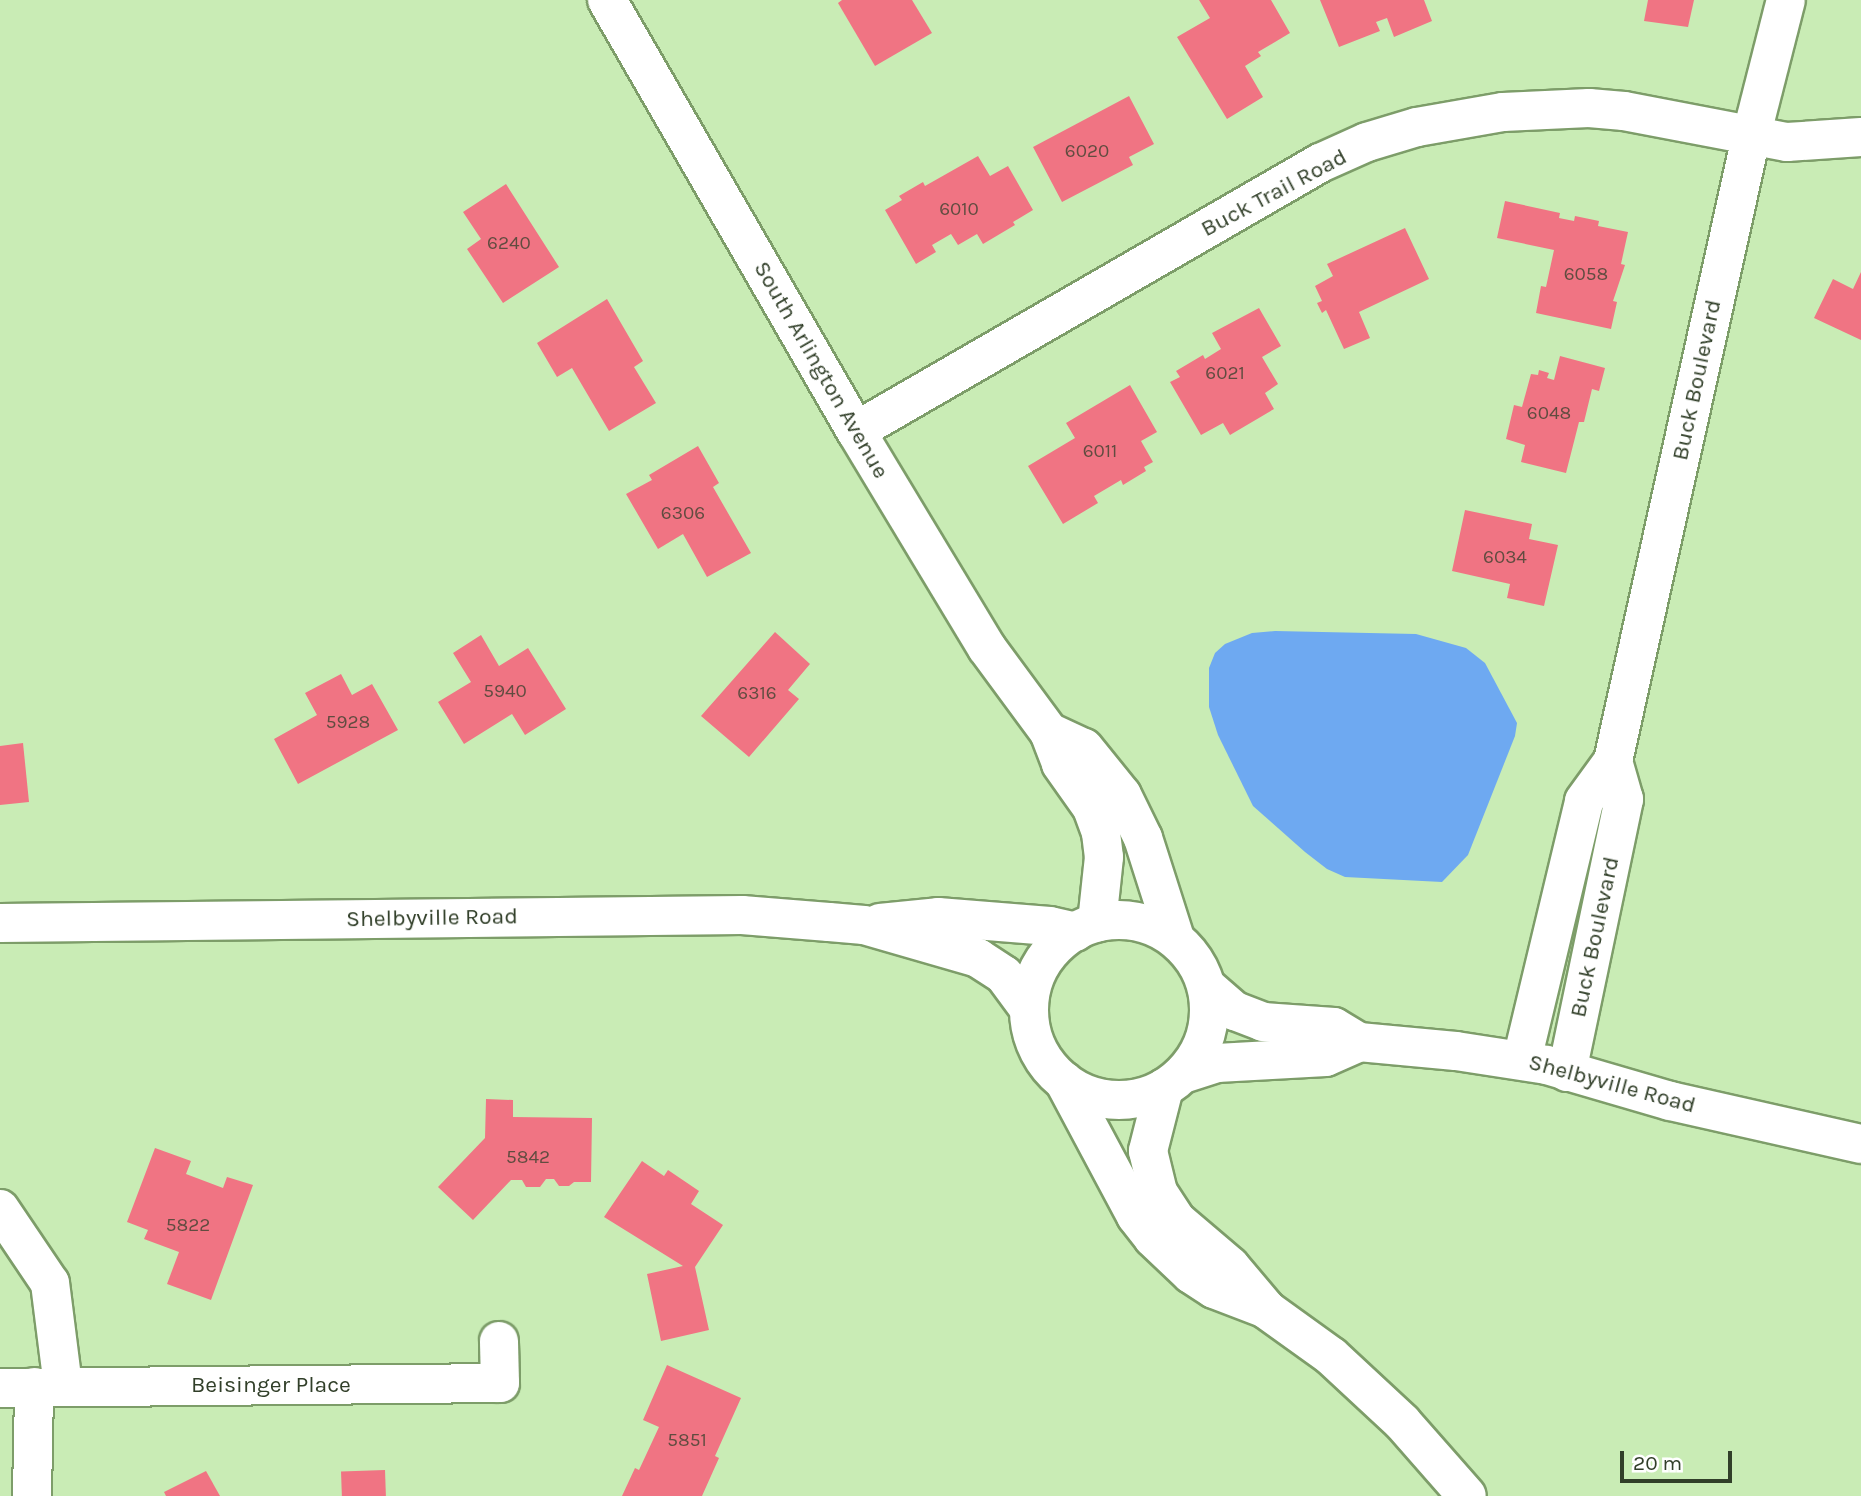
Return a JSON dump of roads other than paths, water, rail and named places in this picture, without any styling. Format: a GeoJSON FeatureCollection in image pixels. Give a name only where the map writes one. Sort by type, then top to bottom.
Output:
{"type":"FeatureCollection","features":[{"type":"Feature","properties":{"kind":"main road","name":"South Arlington Avenue"},"geometry":{"type":"LineString","coordinates":[[607,0],[856,431],[987,649],[1049,732],[1060,764],[1092,808],[1101,833],[1104,867],[1086,927]]}},
{"type":"Feature","properties":{"kind":"main road","name":"Buck Boulevard"},"geometry":{"type":"LineString","coordinates":[[1521,1060],[1584,802],[1613,761],[1751,137],[1786,0]]}},
{"type":"Feature","properties":{"kind":"main road","name":"Buck Trail Road"},"geometry":{"type":"LineString","coordinates":[[856,431],[1320,163],[1367,142],[1417,127],[1486,114],[1554,108],[1624,111],[1787,142],[1861,137]]}},
{"type":"Feature","properties":{"kind":"main road","name":"South Arlington Avenue"},"geometry":{"type":"LineString","coordinates":[[1049,732],[1084,748],[1122,795],[1143,838],[1175,939]]}},
{"type":"Feature","properties":{"kind":"main road","name":"Buck Boulevard"},"geometry":{"type":"LineString","coordinates":[[1567,1072],[1624,799],[1613,761]]}},
{"type":"Feature","properties":{"kind":"main road","name":"Shelbyville Road"},"geometry":{"type":"LineString","coordinates":[[0,923],[743,915],[864,925]]}},
{"type":"Feature","properties":{"kind":"main road"},"geometry":{"type":"LineString","coordinates":[[864,925],[938,917],[1050,926],[1086,927],[1120,920],[1143,923],[1175,939],[1191,955],[1207,987],[1222,1002],[1255,1019],[1280,1025],[1334,1027],[1359,1042]]}},
{"type":"Feature","properties":{"kind":"main road"},"geometry":{"type":"LineString","coordinates":[[864,925],[963,952],[991,964],[1013,985],[1029,1009]]}},
{"type":"Feature","properties":{"kind":"main road"},"geometry":{"type":"LineString","coordinates":[[1086,927],[1056,946],[1042,964],[1032,986],[1029,1009],[1032,1033],[1041,1054],[1064,1081],[1136,1216],[1153,1238],[1191,1274],[1214,1289],[1268,1310]]}},
{"type":"Feature","properties":{"kind":"main road"},"geometry":{"type":"LineString","coordinates":[[1207,987],[1210,1010],[1206,1033],[1197,1055],[1173,1081],[1153,1121],[1148,1151],[1158,1192],[1176,1220],[1230,1266],[1268,1310],[1331,1356],[1402,1422],[1467,1496]]}},
{"type":"Feature","properties":{"kind":"main road"},"geometry":{"type":"LineString","coordinates":[[1064,1081],[1084,1093],[1118,1100],[1142,1097],[1217,1063],[1326,1057],[1359,1042]]}},
{"type":"Feature","properties":{"kind":"main road","name":"Shelbyville Road"},"geometry":{"type":"LineString","coordinates":[[1359,1042],[1521,1060],[1670,1101],[1861,1144]]}},
{"type":"Feature","properties":{"kind":"main road"},"geometry":{"type":"LineString","coordinates":[[0,1209],[50,1283],[32,1387],[32,1496]]}},
{"type":"Feature","properties":{"kind":"main road","name":"Beisinger Place"},"geometry":{"type":"LineString","coordinates":[[32,1387],[499,1383],[499,1341]]}},
{"type":"Feature","properties":{"kind":"water"},"geometry":{"type":"Polygon","coordinates":[[[1275,631],[1416,634],[1466,648],[1485,663],[1517,723],[1515,736],[1468,855],[1442,882],[1345,877],[1327,869],[1253,806],[1218,735],[1209,707],[1209,668],[1215,653],[1225,644],[1252,633],[1275,631]]]}}]}
